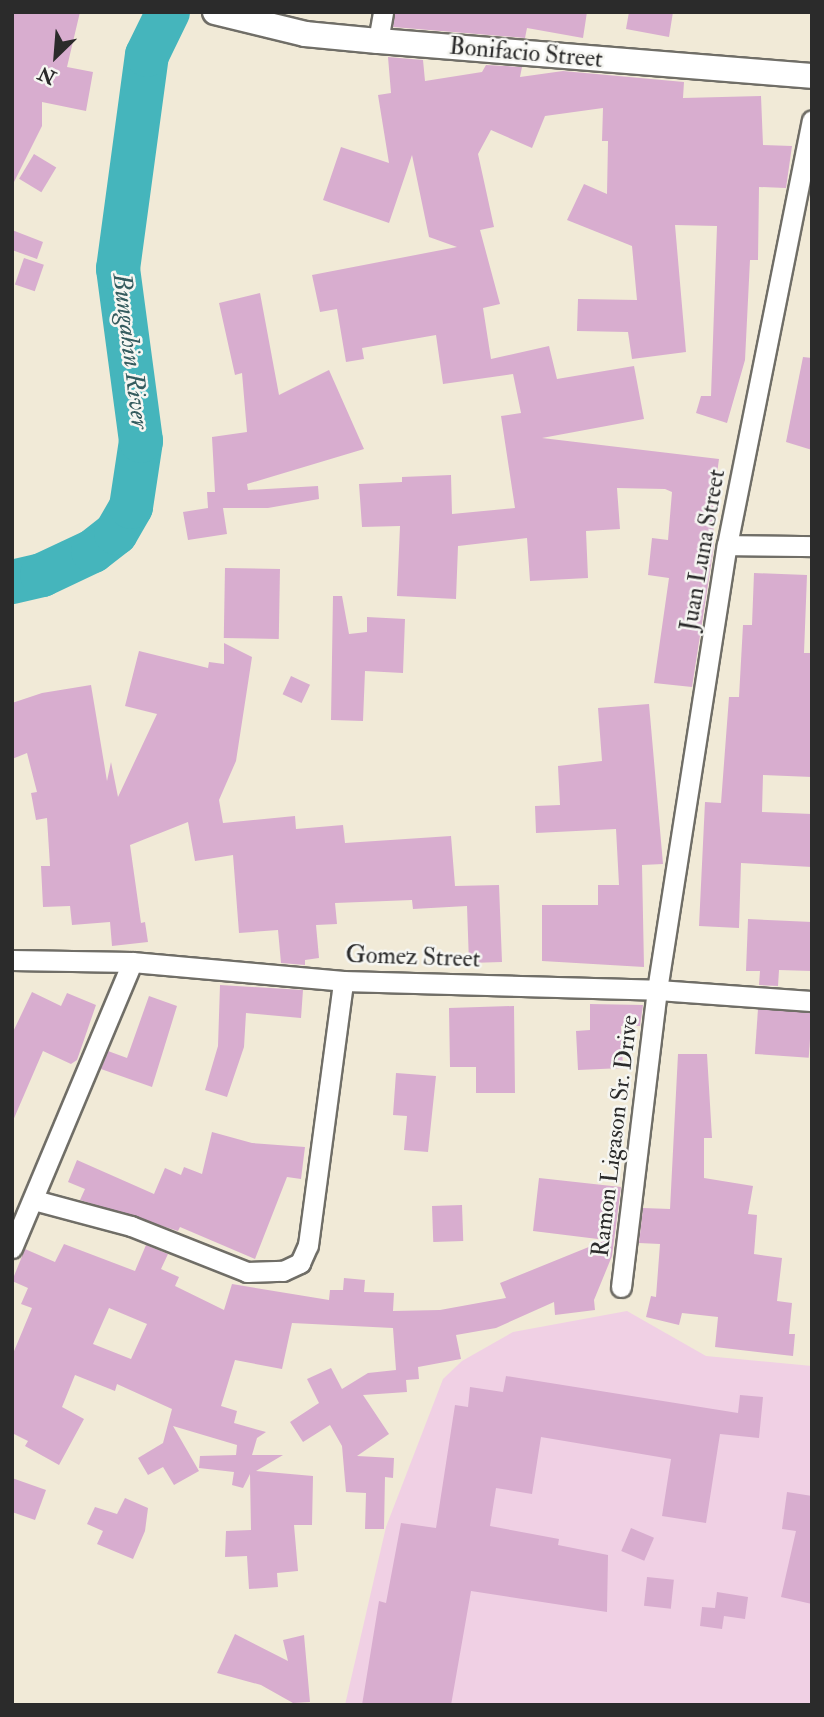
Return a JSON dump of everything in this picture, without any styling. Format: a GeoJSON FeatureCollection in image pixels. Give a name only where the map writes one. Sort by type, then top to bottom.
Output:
{"type":"FeatureCollection","features":[{"type":"Feature","properties":{"kind":"street","name":"Bonifacio Street"},"geometry":{"type":"LineString","coordinates":[[215,12],[305,34],[812,76]]}},
{"type":"Feature","properties":{"kind":"street"},"geometry":{"type":"LineString","coordinates":[[378,41],[383,12]]}},
{"type":"Feature","properties":{"kind":"street","name":"Juan Luna Street"},"geometry":{"type":"LineString","coordinates":[[657,990],[727,545],[812,120]]}},
{"type":"Feature","properties":{"kind":"street"},"geometry":{"type":"LineString","coordinates":[[727,545],[812,546]]}},
{"type":"Feature","properties":{"kind":"street","name":"Gomez Street"},"geometry":{"type":"LineString","coordinates":[[12,960],[132,962],[343,981],[657,990],[812,1001]]}},
{"type":"Feature","properties":{"kind":"street"},"geometry":{"type":"LineString","coordinates":[[12,1248],[132,962]]}},
{"type":"Feature","properties":{"kind":"street"},"geometry":{"type":"LineString","coordinates":[[34,1200],[131,1226],[247,1272],[283,1271],[300,1263],[308,1245],[343,981]]}},
{"type":"Feature","properties":{"kind":"street","name":"Ramon Ligason Sr. Drive"},"geometry":{"type":"LineString","coordinates":[[621,1287],[657,990]]}},
{"type":"Feature","properties":{"kind":"shaded area"},"geometry":{"type":"Polygon","coordinates":[[[627,1311],[706,1356],[812,1366],[810,1705],[345,1705],[386,1527],[443,1379],[462,1361],[513,1332],[627,1311]]]}},
{"type":"Feature","properties":{"kind":"building"},"geometry":{"type":"Polygon","coordinates":[[[12,12],[80,12],[67,67],[93,72],[86,111],[42,102],[42,126],[12,186],[12,12]]]}},
{"type":"Feature","properties":{"kind":"building"},"geometry":{"type":"Polygon","coordinates":[[[395,12],[587,12],[583,38],[527,28],[525,38],[393,27],[395,12]]]}},
{"type":"Feature","properties":{"kind":"building"},"geometry":{"type":"Polygon","coordinates":[[[629,12],[673,12],[669,37],[626,29],[629,12]]]}},
{"type":"Feature","properties":{"kind":"building"},"geometry":{"type":"Polygon","coordinates":[[[388,57],[423,60],[425,81],[482,72],[486,65],[522,67],[520,77],[563,71],[684,82],[683,98],[761,96],[763,145],[792,146],[786,188],[759,187],[758,260],[750,260],[745,360],[727,423],[696,413],[701,396],[711,396],[717,226],[675,225],[686,352],[632,359],[628,332],[577,331],[578,299],[637,300],[632,246],[567,220],[584,184],[607,194],[608,141],[602,141],[603,108],[545,116],[532,148],[491,130],[478,154],[494,227],[480,230],[500,304],[483,308],[491,359],[549,346],[557,379],[634,366],[644,419],[542,438],[719,459],[713,503],[714,546],[692,687],[654,683],[669,578],[648,575],[652,538],[668,540],[672,492],[665,489],[617,488],[620,529],[586,531],[588,578],[530,581],[527,538],[458,546],[456,599],[397,596],[400,526],[362,527],[359,484],[402,482],[402,477],[451,475],[452,514],[515,508],[501,416],[521,413],[513,374],[443,384],[436,335],[362,348],[364,359],[346,362],[337,309],[320,312],[312,275],[457,247],[429,237],[412,155],[389,223],[323,200],[341,147],[389,163],[378,95],[391,93],[388,57]]]}},
{"type":"Feature","properties":{"kind":"building"},"geometry":{"type":"Polygon","coordinates":[[[34,154],[56,167],[41,192],[19,179],[34,154]]]}},
{"type":"Feature","properties":{"kind":"building"},"geometry":{"type":"Polygon","coordinates":[[[12,230],[43,242],[37,259],[12,250],[12,230]]]}},
{"type":"Feature","properties":{"kind":"building"},"geometry":{"type":"Polygon","coordinates":[[[24,258],[44,265],[35,291],[15,284],[24,258]]]}},
{"type":"Feature","properties":{"kind":"building"},"geometry":{"type":"Polygon","coordinates":[[[260,293],[279,395],[329,370],[364,449],[247,484],[248,490],[318,486],[319,499],[268,508],[223,508],[227,534],[188,540],[183,512],[208,508],[207,492],[215,492],[212,437],[247,432],[242,373],[235,375],[219,303],[260,293]]]}},
{"type":"Feature","properties":{"kind":"building"},"geometry":{"type":"Polygon","coordinates":[[[803,357],[812,358],[812,450],[786,442],[803,357]]]}},
{"type":"Feature","properties":{"kind":"building"},"geometry":{"type":"Polygon","coordinates":[[[225,568],[280,569],[279,639],[224,638],[225,568]]]}},
{"type":"Feature","properties":{"kind":"building"},"geometry":{"type":"Polygon","coordinates":[[[754,573],[807,575],[804,653],[812,653],[812,777],[763,775],[762,812],[812,814],[812,867],[741,863],[739,928],[699,926],[705,802],[721,803],[729,697],[739,697],[743,625],[752,625],[754,573]]]}},
{"type":"Feature","properties":{"kind":"building"},"geometry":{"type":"Polygon","coordinates":[[[333,596],[342,596],[349,634],[367,632],[367,617],[405,619],[403,673],[365,671],[363,721],[331,720],[333,596]]]}},
{"type":"Feature","properties":{"kind":"building"},"geometry":{"type":"Polygon","coordinates":[[[224,643],[252,657],[236,761],[219,800],[223,823],[295,816],[296,829],[343,825],[345,843],[451,836],[455,886],[499,885],[502,962],[469,963],[467,906],[413,909],[412,900],[335,903],[337,924],[316,925],[319,958],[305,960],[305,965],[281,963],[278,930],[239,933],[233,855],[195,861],[188,822],[130,845],[141,923],[145,922],[148,942],[112,946],[110,922],[72,925],[70,906],[43,907],[41,866],[50,866],[47,818],[36,820],[31,793],[37,792],[27,753],[12,759],[12,703],[42,693],[91,685],[107,781],[111,762],[118,797],[157,714],[125,706],[139,651],[208,668],[209,662],[224,664],[224,643]]]}},
{"type":"Feature","properties":{"kind":"building"},"geometry":{"type":"Polygon","coordinates":[[[291,676],[310,685],[302,703],[283,694],[291,676]]]}},
{"type":"Feature","properties":{"kind":"building"},"geometry":{"type":"Polygon","coordinates":[[[649,704],[663,864],[642,865],[644,967],[542,961],[542,905],[598,905],[598,885],[619,885],[616,829],[536,833],[535,806],[560,805],[558,766],[602,761],[598,708],[649,704]]]}},
{"type":"Feature","properties":{"kind":"building"},"geometry":{"type":"Polygon","coordinates":[[[748,919],[812,922],[812,971],[779,970],[778,986],[759,985],[760,971],[746,971],[748,919]]]}},
{"type":"Feature","properties":{"kind":"building"},"geometry":{"type":"Polygon","coordinates":[[[220,985],[303,990],[301,1018],[246,1013],[244,1047],[227,1097],[205,1090],[218,1046],[220,985]]]}},
{"type":"Feature","properties":{"kind":"building"},"geometry":{"type":"Polygon","coordinates":[[[32,992],[61,1006],[67,993],[96,1005],[77,1060],[71,1064],[43,1051],[12,1123],[12,1034],[32,992]]]}},
{"type":"Feature","properties":{"kind":"building"},"geometry":{"type":"Polygon","coordinates":[[[149,996],[177,1006],[152,1087],[101,1069],[108,1051],[127,1058],[149,996]]]}},
{"type":"Feature","properties":{"kind":"building"},"geometry":{"type":"Polygon","coordinates":[[[590,1004],[643,1005],[640,1026],[621,1026],[623,1068],[578,1070],[576,1031],[590,1030],[590,1004]]]}},
{"type":"Feature","properties":{"kind":"building"},"geometry":{"type":"Polygon","coordinates":[[[514,1006],[515,1093],[476,1093],[476,1067],[450,1067],[449,1008],[514,1006]]]}},
{"type":"Feature","properties":{"kind":"building"},"geometry":{"type":"Polygon","coordinates":[[[758,1009],[812,1013],[809,1058],[755,1054],[758,1009]]]}},
{"type":"Feature","properties":{"kind":"building"},"geometry":{"type":"Polygon","coordinates":[[[678,1054],[707,1054],[712,1138],[704,1138],[704,1178],[753,1186],[748,1214],[757,1215],[754,1254],[782,1258],[777,1301],[792,1303],[789,1334],[795,1334],[793,1356],[715,1347],[718,1317],[682,1313],[679,1325],[646,1317],[651,1296],[656,1297],[660,1244],[639,1243],[643,1208],[670,1209],[678,1054]]]}},
{"type":"Feature","properties":{"kind":"building"},"geometry":{"type":"Polygon","coordinates":[[[396,1073],[436,1076],[428,1152],[404,1150],[407,1116],[393,1115],[396,1073]]]}},
{"type":"Feature","properties":{"kind":"building"},"geometry":{"type":"Polygon","coordinates":[[[212,1132],[252,1143],[305,1147],[301,1179],[287,1177],[255,1259],[180,1227],[178,1231],[80,1200],[85,1189],[68,1182],[77,1160],[154,1194],[165,1168],[181,1175],[184,1167],[202,1174],[212,1132]]]}},
{"type":"Feature","properties":{"kind":"building"},"geometry":{"type":"Polygon","coordinates":[[[539,1178],[621,1187],[612,1256],[594,1300],[595,1310],[555,1315],[554,1302],[496,1328],[456,1335],[461,1359],[418,1367],[419,1379],[406,1380],[407,1392],[363,1395],[389,1434],[357,1456],[394,1458],[393,1478],[385,1477],[384,1529],[365,1529],[366,1493],[346,1492],[342,1446],[330,1425],[303,1442],[290,1422],[319,1403],[307,1379],[331,1368],[342,1389],[368,1373],[396,1370],[393,1328],[292,1323],[282,1369],[235,1360],[221,1406],[237,1411],[234,1423],[266,1432],[257,1438],[252,1455],[283,1455],[256,1471],[313,1476],[312,1525],[294,1525],[298,1571],[277,1573],[278,1587],[249,1589],[247,1556],[225,1557],[226,1531],[251,1530],[250,1474],[243,1488],[232,1485],[234,1472],[199,1468],[200,1456],[236,1455],[237,1445],[173,1426],[199,1471],[174,1485],[163,1467],[148,1475],[138,1458],[163,1443],[172,1409],[117,1384],[115,1391],[75,1375],[62,1407],[84,1419],[59,1465],[25,1446],[28,1441],[12,1433],[12,1356],[32,1308],[21,1304],[28,1288],[12,1281],[25,1249],[55,1262],[64,1244],[135,1271],[146,1245],[168,1254],[161,1269],[179,1277],[175,1286],[224,1310],[232,1284],[329,1300],[330,1290],[343,1290],[344,1278],[365,1280],[364,1292],[394,1293],[393,1311],[440,1310],[506,1298],[500,1283],[606,1240],[533,1231],[539,1178]],[[109,1308],[93,1344],[131,1359],[147,1324],[109,1308]]]}},
{"type":"Feature","properties":{"kind":"building"},"geometry":{"type":"Polygon","coordinates":[[[462,1205],[463,1241],[433,1242],[432,1206],[462,1205]]]}},
{"type":"Feature","properties":{"kind":"building"},"geometry":{"type":"Polygon","coordinates":[[[506,1376],[738,1413],[740,1395],[763,1397],[759,1438],[720,1434],[706,1523],[662,1516],[671,1459],[541,1437],[532,1494],[496,1488],[490,1526],[559,1539],[558,1545],[608,1555],[607,1612],[471,1591],[451,1705],[362,1705],[379,1601],[386,1603],[401,1523],[436,1528],[455,1405],[468,1407],[470,1387],[503,1392],[506,1376]]]}},
{"type":"Feature","properties":{"kind":"building"},"geometry":{"type":"Polygon","coordinates":[[[12,1478],[46,1490],[35,1520],[12,1512],[12,1478]]]}},
{"type":"Feature","properties":{"kind":"building"},"geometry":{"type":"Polygon","coordinates":[[[787,1492],[812,1496],[812,1604],[781,1597],[796,1531],[782,1529],[787,1492]]]}},
{"type":"Feature","properties":{"kind":"building"},"geometry":{"type":"Polygon","coordinates":[[[125,1498],[148,1508],[145,1531],[133,1559],[97,1544],[103,1531],[87,1524],[95,1507],[117,1514],[125,1498]]]}},
{"type":"Feature","properties":{"kind":"building"},"geometry":{"type":"Polygon","coordinates":[[[631,1528],[654,1538],[644,1561],[621,1551],[631,1528]]]}},
{"type":"Feature","properties":{"kind":"building"},"geometry":{"type":"Polygon","coordinates":[[[647,1577],[674,1580],[671,1609],[644,1606],[647,1577]]]}},
{"type":"Feature","properties":{"kind":"building"},"geometry":{"type":"Polygon","coordinates":[[[717,1592],[748,1597],[745,1619],[724,1616],[722,1629],[700,1626],[702,1607],[715,1608],[717,1592]]]}},
{"type":"Feature","properties":{"kind":"building"},"geometry":{"type":"Polygon","coordinates":[[[235,1634],[288,1661],[283,1640],[304,1635],[310,1702],[293,1703],[261,1685],[217,1673],[235,1634]]]}},
{"type":"Feature","properties":{"kind":"waterway","name":"Bungahin River"},"geometry":{"type":"LineString","coordinates":[[12,582],[42,575],[93,551],[116,533],[131,507],[141,441],[118,269],[147,55],[168,12]]}}]}
